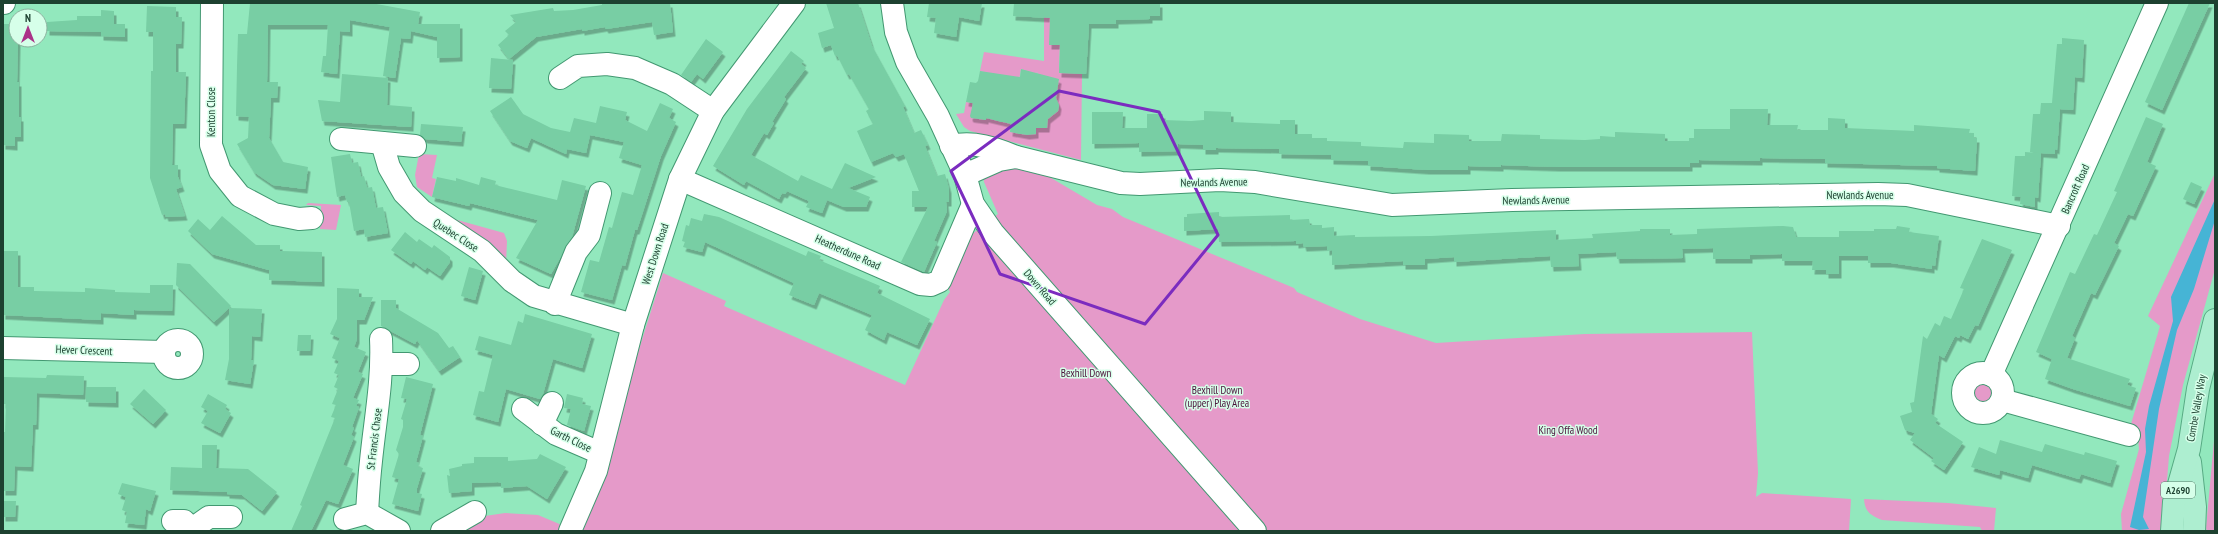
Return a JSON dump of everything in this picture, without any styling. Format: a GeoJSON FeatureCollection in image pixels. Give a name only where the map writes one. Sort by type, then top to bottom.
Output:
{"type":"FeatureCollection","features":[{"type":"Feature","properties":{"kind":"main road","name":"Combe Valley Way"},"geometry":{"type":"LineString","coordinates":[[2172,531],[2174,502],[2189,449],[2198,389],[2215,320]]}},
{"type":"Feature","properties":{"kind":"main road","name":"Combe Valley Way"},"geometry":{"type":"LineString","coordinates":[[2189,449],[2195,507],[2194,531]]}},
{"type":"Feature","properties":{"kind":"street","name":"Kenton Close"},"geometry":{"type":"LineString","coordinates":[[212,3],[211,145],[220,171],[240,196],[274,214],[303,224]]}},
{"type":"Feature","properties":{"kind":"street","name":"West Down Road"},"geometry":{"type":"LineString","coordinates":[[570,531],[596,471],[633,325],[680,179],[713,111],[794,3]]}},
{"type":"Feature","properties":{"kind":"street","name":"Down Road"},"geometry":{"type":"LineString","coordinates":[[892,3],[896,32],[907,62],[938,116],[965,175],[973,204],[992,233],[1255,531]]}},
{"type":"Feature","properties":{"kind":"street","name":"Bancroft Road"},"geometry":{"type":"LineString","coordinates":[[1991,375],[2157,3]]}},
{"type":"Feature","properties":{"kind":"street"},"geometry":{"type":"LineString","coordinates":[[560,78],[578,66],[606,64],[635,68],[672,84],[713,111]]}},
{"type":"Feature","properties":{"kind":"street"},"geometry":{"type":"LineString","coordinates":[[341,139],[415,146]]}},
{"type":"Feature","properties":{"kind":"street","name":"Newlands Avenue"},"geometry":{"type":"LineString","coordinates":[[951,146],[966,142],[1000,150],[1016,157],[1121,183],[1140,184],[1220,180],[1255,182],[1392,205],[1520,200],[1878,194],[1908,195],[2058,226]]}},
{"type":"Feature","properties":{"kind":"street","name":"Quebec Close"},"geometry":{"type":"LineString","coordinates":[[382,143],[389,167],[404,193],[422,211],[482,251],[517,285],[534,296],[555,304],[633,325]]}},
{"type":"Feature","properties":{"kind":"street","name":"Newlands Avenue"},"geometry":{"type":"LineString","coordinates":[[965,175],[999,160],[1016,157]]}},
{"type":"Feature","properties":{"kind":"street","name":"Heatherdune Road"},"geometry":{"type":"LineString","coordinates":[[680,179],[920,284],[931,285],[940,281],[973,204]]}},
{"type":"Feature","properties":{"kind":"street"},"geometry":{"type":"LineString","coordinates":[[555,304],[576,252],[589,235],[600,193]]}},
{"type":"Feature","properties":{"kind":"street","name":"St Francis Chase"},"geometry":{"type":"LineString","coordinates":[[367,513],[371,460],[377,423],[382,364],[381,339]]}},
{"type":"Feature","properties":{"kind":"street","name":"Hever Crescent"},"geometry":{"type":"LineString","coordinates":[[3,348],[164,352]]}},
{"type":"Feature","properties":{"kind":"street"},"geometry":{"type":"LineString","coordinates":[[382,364],[408,364]]}},
{"type":"Feature","properties":{"kind":"street"},"geometry":{"type":"LineString","coordinates":[[1982,373],[1991,375],[2001,385],[2002,400],[1994,410],[1982,414],[1968,407],[1963,400],[1963,390],[1966,382],[1973,376],[1982,373]]}},
{"type":"Feature","properties":{"kind":"street"},"geometry":{"type":"LineString","coordinates":[[2002,400],[2129,436]]}},
{"type":"Feature","properties":{"kind":"street","name":"Garth Close"},"geometry":{"type":"LineString","coordinates":[[542,424],[552,403]]}},
{"type":"Feature","properties":{"kind":"street","name":"Garth Close"},"geometry":{"type":"LineString","coordinates":[[523,409],[556,434],[600,453]]}},
{"type":"Feature","properties":{"kind":"street"},"geometry":{"type":"LineString","coordinates":[[442,531],[474,512]]}},
{"type":"Feature","properties":{"kind":"street"},"geometry":{"type":"LineString","coordinates":[[345,519],[367,513],[399,531]]}},
{"type":"Feature","properties":{"kind":"street"},"geometry":{"type":"LineString","coordinates":[[173,520],[184,521],[192,530],[209,516],[231,517]]}},
{"type":"Feature","properties":{"kind":"highlighted area"},"geometry":{"type":"Polygon","coordinates":[[[1059,91],[1159,112],[1218,235],[1145,324],[1000,274],[951,171],[1059,91]]]}},
{"type":"Feature","properties":{"kind":"green space"},"geometry":{"type":"Polygon","coordinates":[[[1044,3],[1059,3],[1049,45],[1060,45],[1059,68],[1064,68],[1064,73],[1082,74],[1081,160],[970,131],[964,127],[956,114],[964,113],[966,102],[972,103],[984,120],[988,118],[1001,122],[1011,122],[1010,132],[1012,131],[1019,134],[1034,134],[1036,126],[1058,111],[1059,105],[1053,97],[1056,94],[1057,83],[1038,74],[1037,72],[1036,74],[1021,69],[1019,80],[980,71],[984,52],[1044,61],[1044,3]]]}},
{"type":"Feature","properties":{"kind":"green space"},"geometry":{"type":"Polygon","coordinates":[[[419,154],[437,155],[432,178],[436,179],[432,197],[417,187],[415,175],[419,154]]]}},
{"type":"Feature","properties":{"kind":"green space","name":"Bexhill Down"},"geometry":{"type":"Polygon","coordinates":[[[1002,165],[1041,172],[1097,205],[1112,209],[1123,217],[1294,288],[1297,292],[1360,319],[1436,343],[1585,334],[1752,332],[1758,473],[1756,497],[1762,493],[1851,499],[1849,531],[576,531],[596,486],[663,273],[726,301],[724,306],[905,385],[944,300],[950,292],[948,288],[971,235],[998,214],[984,182],[983,173],[1002,165]]]}},
{"type":"Feature","properties":{"kind":"green space"},"geometry":{"type":"Polygon","coordinates":[[[2215,173],[2215,269],[2183,385],[2169,456],[2163,531],[2122,531],[2121,514],[2139,449],[2137,427],[2131,424],[2160,326],[2148,316],[2215,173]]]}},
{"type":"Feature","properties":{"kind":"green space"},"geometry":{"type":"Polygon","coordinates":[[[308,203],[341,205],[336,230],[320,229],[321,206],[306,205],[308,203]]]}},
{"type":"Feature","properties":{"kind":"green space"},"geometry":{"type":"Polygon","coordinates":[[[443,216],[504,233],[507,241],[506,264],[443,216]]]}},
{"type":"Feature","properties":{"kind":"green space"},"geometry":{"type":"Polygon","coordinates":[[[1983,382],[1992,385],[1995,394],[1992,403],[1983,406],[1974,403],[1971,394],[1974,385],[1983,382]]]}},
{"type":"Feature","properties":{"kind":"green space"},"geometry":{"type":"Polygon","coordinates":[[[2215,430],[2215,531],[2207,531],[2206,528],[2215,430]]]}},
{"type":"Feature","properties":{"kind":"green space"},"geometry":{"type":"Polygon","coordinates":[[[1864,499],[1948,503],[1996,508],[1994,531],[1982,531],[1980,527],[1882,520],[1867,510],[1864,499]]]}},
{"type":"Feature","properties":{"kind":"green space"},"geometry":{"type":"Polygon","coordinates":[[[505,513],[538,515],[576,531],[460,531],[485,516],[505,513]]]}},
{"type":"Feature","properties":{"kind":"water"},"geometry":{"type":"Polygon","coordinates":[[[2215,199],[2215,220],[2194,289],[2177,330],[2159,409],[2143,517],[2149,529],[2139,530],[2130,527],[2146,452],[2145,429],[2149,406],[2173,321],[2171,297],[2215,199]]]}},
{"type":"Feature","properties":{"kind":"building"},"geometry":{"type":"Polygon","coordinates":[[[250,3],[371,3],[420,12],[418,24],[460,24],[460,57],[437,58],[437,37],[411,31],[410,39],[401,38],[395,78],[383,76],[390,27],[350,20],[350,32],[340,31],[337,74],[321,72],[323,56],[326,56],[328,25],[268,25],[267,82],[278,82],[277,98],[271,98],[269,138],[283,162],[308,167],[305,189],[273,185],[254,172],[237,144],[248,138],[249,117],[236,116],[238,34],[247,34],[250,3]]]}},
{"type":"Feature","properties":{"kind":"building"},"geometry":{"type":"Polygon","coordinates":[[[602,3],[670,3],[673,32],[654,35],[652,22],[606,29],[605,27],[582,31],[582,29],[536,37],[509,59],[498,45],[509,35],[505,31],[516,22],[510,15],[553,8],[554,11],[573,10],[602,5],[602,3]]]}},
{"type":"Feature","properties":{"kind":"building"},"geometry":{"type":"Polygon","coordinates":[[[826,3],[858,3],[872,46],[905,106],[903,107],[914,133],[921,130],[928,145],[925,146],[937,176],[945,174],[949,189],[949,202],[946,202],[947,211],[934,241],[937,242],[924,272],[901,262],[928,207],[912,207],[912,191],[919,191],[904,154],[896,157],[893,153],[871,162],[857,131],[873,124],[866,111],[869,109],[849,74],[847,75],[837,55],[835,56],[831,45],[822,48],[818,33],[834,28],[826,3]]]}},
{"type":"Feature","properties":{"kind":"building"},"geometry":{"type":"Polygon","coordinates":[[[929,3],[982,3],[979,21],[959,17],[956,37],[934,33],[936,18],[927,17],[929,3]]]}},
{"type":"Feature","properties":{"kind":"building"},"geometry":{"type":"Polygon","coordinates":[[[1014,3],[1160,3],[1160,16],[1150,16],[1150,19],[1116,20],[1116,24],[1089,24],[1086,74],[1059,73],[1060,45],[1049,45],[1050,18],[1013,16],[1014,3]]]}},
{"type":"Feature","properties":{"kind":"building"},"geometry":{"type":"Polygon","coordinates":[[[2189,3],[2210,3],[2162,110],[2145,102],[2189,3]]]}},
{"type":"Feature","properties":{"kind":"building"},"geometry":{"type":"Polygon","coordinates":[[[147,6],[176,7],[176,17],[182,17],[181,44],[176,44],[176,72],[186,72],[184,124],[173,124],[172,165],[178,165],[178,177],[182,187],[176,189],[185,216],[166,217],[165,214],[162,215],[150,178],[153,32],[146,32],[147,6]]]}},
{"type":"Feature","properties":{"kind":"building"},"geometry":{"type":"Polygon","coordinates":[[[101,10],[114,11],[114,24],[125,24],[125,37],[101,36],[101,32],[48,31],[48,22],[77,20],[77,16],[101,16],[101,10]]]}},
{"type":"Feature","properties":{"kind":"building"},"geometry":{"type":"Polygon","coordinates":[[[3,24],[8,24],[8,48],[18,48],[17,82],[19,82],[19,117],[21,117],[21,137],[15,137],[15,146],[3,145],[3,24]]]}},
{"type":"Feature","properties":{"kind":"building"},"geometry":{"type":"Polygon","coordinates":[[[2062,38],[2084,40],[2082,78],[2075,77],[2073,110],[2060,109],[2057,150],[2055,149],[2055,154],[2041,153],[2038,198],[2035,197],[2035,207],[2020,204],[2021,197],[2012,196],[2015,156],[2025,156],[2025,152],[2038,153],[2030,152],[2033,114],[2040,114],[2041,103],[2052,103],[2057,44],[2062,44],[2062,38]]]}},
{"type":"Feature","properties":{"kind":"building"},"geometry":{"type":"Polygon","coordinates":[[[706,39],[723,52],[703,79],[697,74],[691,82],[681,75],[706,39]]]}},
{"type":"Feature","properties":{"kind":"building"},"geometry":{"type":"Polygon","coordinates":[[[791,51],[804,61],[801,64],[806,68],[784,97],[786,99],[772,122],[774,123],[767,135],[764,133],[751,155],[798,181],[801,175],[832,189],[845,163],[876,177],[848,188],[870,197],[866,207],[844,207],[827,200],[822,213],[806,207],[809,201],[787,191],[785,194],[782,193],[779,199],[746,181],[744,185],[713,166],[747,109],[791,51]]]}},
{"type":"Feature","properties":{"kind":"building"},"geometry":{"type":"Polygon","coordinates":[[[491,58],[513,60],[511,89],[489,88],[491,58]]]}},
{"type":"Feature","properties":{"kind":"building"},"geometry":{"type":"Polygon","coordinates":[[[1021,69],[1059,79],[1056,98],[1059,105],[1058,111],[1048,119],[1047,128],[1036,128],[1036,134],[1027,135],[1010,132],[1011,124],[986,118],[986,120],[971,118],[970,116],[973,103],[966,102],[970,82],[976,83],[978,81],[980,71],[1020,77],[1021,69]]]}},
{"type":"Feature","properties":{"kind":"building"},"geometry":{"type":"Polygon","coordinates":[[[342,74],[388,78],[387,105],[412,107],[411,127],[322,121],[318,100],[340,102],[342,74]]]}},
{"type":"Feature","properties":{"kind":"building"},"geometry":{"type":"Polygon","coordinates":[[[511,97],[523,114],[551,128],[570,132],[574,118],[596,123],[600,106],[627,112],[625,120],[647,131],[660,103],[673,109],[669,118],[676,122],[661,156],[637,230],[635,230],[625,266],[622,265],[612,300],[581,292],[590,260],[599,262],[609,227],[612,228],[622,192],[633,195],[642,165],[619,158],[624,142],[590,135],[586,153],[567,149],[566,154],[531,138],[527,148],[510,141],[490,111],[511,97]]]}},
{"type":"Feature","properties":{"kind":"building"},"geometry":{"type":"Polygon","coordinates":[[[1730,109],[1768,109],[1767,125],[1798,125],[1797,130],[1828,130],[1828,118],[1845,119],[1845,128],[1914,131],[1914,125],[1970,129],[1969,133],[1974,133],[1974,138],[1977,138],[1975,171],[1937,168],[1937,166],[1825,163],[1825,159],[1760,158],[1760,161],[1699,160],[1699,163],[1690,163],[1690,167],[1558,167],[1501,165],[1501,167],[1468,166],[1468,170],[1427,170],[1368,166],[1368,161],[1331,160],[1331,155],[1279,154],[1279,149],[1216,148],[1216,150],[1203,150],[1203,145],[1178,144],[1178,151],[1139,152],[1139,143],[1092,144],[1092,112],[1123,112],[1122,128],[1147,128],[1147,114],[1163,114],[1163,120],[1191,121],[1204,120],[1204,111],[1231,112],[1231,122],[1280,124],[1280,120],[1295,120],[1295,134],[1312,134],[1312,138],[1327,138],[1327,141],[1361,142],[1361,146],[1403,148],[1404,142],[1434,143],[1434,134],[1469,135],[1469,141],[1501,141],[1502,134],[1540,135],[1540,139],[1585,140],[1600,139],[1600,136],[1615,137],[1615,132],[1665,134],[1665,141],[1689,141],[1689,138],[1694,138],[1694,129],[1730,129],[1730,109]]]}},
{"type":"Feature","properties":{"kind":"building"},"geometry":{"type":"Polygon","coordinates":[[[2146,117],[2163,124],[2147,162],[2156,166],[2133,216],[2128,214],[2114,243],[2119,246],[2095,295],[2091,293],[2072,336],[2075,338],[2067,358],[2130,379],[2127,385],[2136,388],[2130,406],[2045,379],[2052,359],[2036,352],[2070,272],[2075,274],[2094,234],[2097,235],[2117,192],[2114,191],[2146,117]]]}},
{"type":"Feature","properties":{"kind":"building"},"geometry":{"type":"Polygon","coordinates":[[[421,124],[463,127],[461,142],[425,139],[420,135],[421,124]]]}},
{"type":"Feature","properties":{"kind":"building"},"geometry":{"type":"Polygon","coordinates":[[[350,154],[352,163],[358,162],[361,177],[364,176],[367,188],[372,187],[376,208],[383,207],[388,233],[365,237],[364,229],[354,231],[349,202],[347,202],[345,195],[337,197],[331,157],[350,154]]]}},
{"type":"Feature","properties":{"kind":"building"},"geometry":{"type":"Polygon","coordinates":[[[437,177],[456,181],[456,178],[479,185],[481,177],[496,181],[495,185],[557,200],[562,180],[586,186],[572,237],[551,274],[516,258],[538,220],[470,203],[469,206],[432,197],[437,177]]]}},
{"type":"Feature","properties":{"kind":"building"},"geometry":{"type":"Polygon","coordinates":[[[2191,182],[2202,187],[2194,204],[2183,199],[2191,182]]]}},
{"type":"Feature","properties":{"kind":"building"},"geometry":{"type":"Polygon","coordinates":[[[1219,212],[1219,217],[1290,215],[1290,220],[1309,219],[1310,225],[1322,225],[1322,228],[1334,227],[1334,236],[1355,235],[1355,237],[1431,236],[1556,230],[1556,240],[1593,238],[1592,234],[1640,231],[1640,229],[1670,229],[1670,235],[1697,234],[1697,229],[1783,226],[1793,227],[1796,237],[1839,237],[1839,231],[1874,231],[1874,229],[1896,229],[1897,226],[1910,228],[1909,232],[1939,236],[1935,266],[1932,265],[1932,269],[1891,263],[1868,263],[1868,256],[1839,256],[1839,274],[1826,274],[1826,270],[1812,270],[1813,261],[1782,261],[1782,254],[1750,255],[1750,259],[1713,259],[1713,248],[1682,249],[1683,258],[1617,259],[1616,252],[1578,254],[1579,266],[1551,267],[1550,256],[1454,262],[1454,257],[1425,259],[1425,265],[1403,265],[1403,261],[1332,265],[1332,250],[1327,251],[1327,246],[1304,247],[1303,243],[1296,244],[1296,241],[1219,242],[1218,229],[1184,231],[1184,217],[1187,217],[1187,214],[1219,212]]]}},
{"type":"Feature","properties":{"kind":"building"},"geometry":{"type":"Polygon","coordinates":[[[704,214],[719,217],[806,256],[808,251],[821,256],[819,260],[880,286],[877,293],[930,319],[917,345],[887,332],[884,340],[865,330],[872,315],[819,293],[814,305],[789,295],[794,283],[705,242],[702,252],[683,247],[685,242],[682,241],[686,225],[689,226],[691,218],[702,221],[704,214]]]}},
{"type":"Feature","properties":{"kind":"building"},"geometry":{"type":"Polygon","coordinates":[[[222,216],[256,245],[280,245],[280,251],[322,252],[322,282],[269,280],[269,270],[212,254],[188,231],[198,219],[210,230],[222,216]]]}},
{"type":"Feature","properties":{"kind":"building"},"geometry":{"type":"Polygon","coordinates":[[[405,232],[417,242],[419,239],[432,248],[434,245],[450,257],[450,262],[440,276],[427,267],[425,270],[413,261],[411,264],[391,250],[405,232]]]}},
{"type":"Feature","properties":{"kind":"building"},"geometry":{"type":"Polygon","coordinates":[[[1982,239],[2012,250],[1978,326],[1975,325],[1968,339],[1960,335],[1959,338],[1955,336],[1944,358],[1939,355],[1931,414],[1938,419],[1935,423],[1963,442],[1944,470],[1931,461],[1934,458],[1910,440],[1915,433],[1905,430],[1900,416],[1912,412],[1910,403],[1914,402],[1923,336],[1927,339],[1935,323],[1940,326],[1944,316],[1951,319],[1964,289],[1960,288],[1982,239]]]}},
{"type":"Feature","properties":{"kind":"building"},"geometry":{"type":"Polygon","coordinates":[[[3,251],[18,251],[18,287],[34,287],[34,291],[85,292],[85,288],[115,290],[115,292],[150,293],[150,285],[173,285],[172,311],[134,310],[134,315],[101,313],[101,320],[3,315],[3,251]]]}},
{"type":"Feature","properties":{"kind":"building"},"geometry":{"type":"Polygon","coordinates":[[[177,263],[190,264],[231,306],[214,322],[176,285],[177,263]]]}},
{"type":"Feature","properties":{"kind":"building"},"geometry":{"type":"Polygon","coordinates":[[[469,267],[483,271],[475,300],[461,296],[469,267]]]}},
{"type":"Feature","properties":{"kind":"building"},"geometry":{"type":"Polygon","coordinates":[[[337,288],[359,289],[359,297],[373,297],[364,320],[357,320],[357,339],[354,347],[366,352],[358,372],[363,374],[353,398],[359,400],[356,406],[359,407],[352,427],[354,428],[351,435],[354,437],[343,465],[353,469],[338,504],[326,500],[311,531],[291,531],[335,418],[331,417],[336,405],[332,404],[338,389],[334,387],[339,375],[334,373],[339,361],[332,358],[340,338],[330,334],[337,319],[337,288]]]}},
{"type":"Feature","properties":{"kind":"building"},"geometry":{"type":"Polygon","coordinates":[[[381,300],[396,300],[396,308],[438,333],[449,348],[453,346],[460,357],[439,371],[417,340],[415,344],[381,326],[381,300]]]}},
{"type":"Feature","properties":{"kind":"building"},"geometry":{"type":"Polygon","coordinates":[[[229,308],[262,309],[260,337],[252,336],[251,360],[254,360],[250,384],[225,380],[229,359],[229,308]]]}},
{"type":"Feature","properties":{"kind":"building"},"geometry":{"type":"Polygon","coordinates":[[[525,314],[592,334],[582,368],[553,359],[543,394],[540,399],[506,389],[498,422],[473,415],[479,391],[484,392],[493,355],[475,350],[479,336],[511,345],[518,321],[523,323],[525,314]]]}},
{"type":"Feature","properties":{"kind":"building"},"geometry":{"type":"Polygon","coordinates":[[[298,335],[311,335],[310,351],[297,351],[298,335]]]}},
{"type":"Feature","properties":{"kind":"building"},"geometry":{"type":"Polygon","coordinates":[[[47,375],[84,376],[83,395],[37,393],[36,425],[33,425],[31,467],[15,466],[14,491],[3,491],[3,432],[5,432],[6,404],[3,404],[4,377],[46,378],[47,375]]]}},
{"type":"Feature","properties":{"kind":"building"},"geometry":{"type":"Polygon","coordinates":[[[406,377],[433,384],[420,435],[423,436],[416,462],[419,463],[418,467],[423,468],[417,488],[417,493],[422,494],[418,511],[392,504],[399,479],[392,477],[399,454],[396,450],[403,427],[403,420],[401,419],[407,399],[401,398],[406,377]]]}},
{"type":"Feature","properties":{"kind":"building"},"geometry":{"type":"Polygon","coordinates":[[[86,387],[116,387],[116,403],[86,402],[86,387]]]}},
{"type":"Feature","properties":{"kind":"building"},"geometry":{"type":"Polygon","coordinates":[[[144,389],[166,410],[153,424],[130,404],[144,389]]]}},
{"type":"Feature","properties":{"kind":"building"},"geometry":{"type":"Polygon","coordinates":[[[208,394],[227,405],[225,409],[231,413],[220,433],[201,423],[208,411],[201,407],[208,394]]]}},
{"type":"Feature","properties":{"kind":"building"},"geometry":{"type":"Polygon","coordinates":[[[567,394],[583,398],[582,404],[591,406],[584,431],[567,425],[571,409],[564,408],[567,394]]]}},
{"type":"Feature","properties":{"kind":"building"},"geometry":{"type":"Polygon","coordinates":[[[2000,440],[2042,452],[2045,444],[2084,455],[2085,452],[2117,461],[2110,483],[2081,474],[2079,479],[2032,465],[2028,478],[2000,470],[1999,475],[1971,467],[1979,447],[1996,454],[2000,440]]]}},
{"type":"Feature","properties":{"kind":"building"},"geometry":{"type":"Polygon","coordinates":[[[202,445],[217,445],[216,468],[248,469],[277,492],[262,511],[242,495],[227,494],[227,492],[170,490],[171,467],[202,468],[202,445]]]}},
{"type":"Feature","properties":{"kind":"building"},"geometry":{"type":"Polygon","coordinates":[[[540,454],[566,467],[547,499],[527,486],[501,488],[501,483],[498,482],[472,483],[472,491],[449,493],[447,475],[450,476],[449,469],[462,466],[462,464],[474,463],[474,457],[508,457],[508,461],[537,459],[540,454]]]}},
{"type":"Feature","properties":{"kind":"building"},"geometry":{"type":"Polygon","coordinates":[[[122,483],[156,491],[150,511],[146,509],[144,525],[125,523],[127,512],[122,510],[126,497],[118,494],[122,483]]]}},
{"type":"Feature","properties":{"kind":"building"},"geometry":{"type":"Polygon","coordinates":[[[3,501],[16,501],[15,517],[3,517],[3,501]]]}},
{"type":"Feature","properties":{"kind":"park label","name":"Bexhill Down (upper) Play Area"},"geometry":{"type":"Point","coordinates":[1217,396]}},
{"type":"Feature","properties":{"kind":"park label","name":"King Offa Wood"},"geometry":{"type":"Point","coordinates":[1568,430]}}]}
